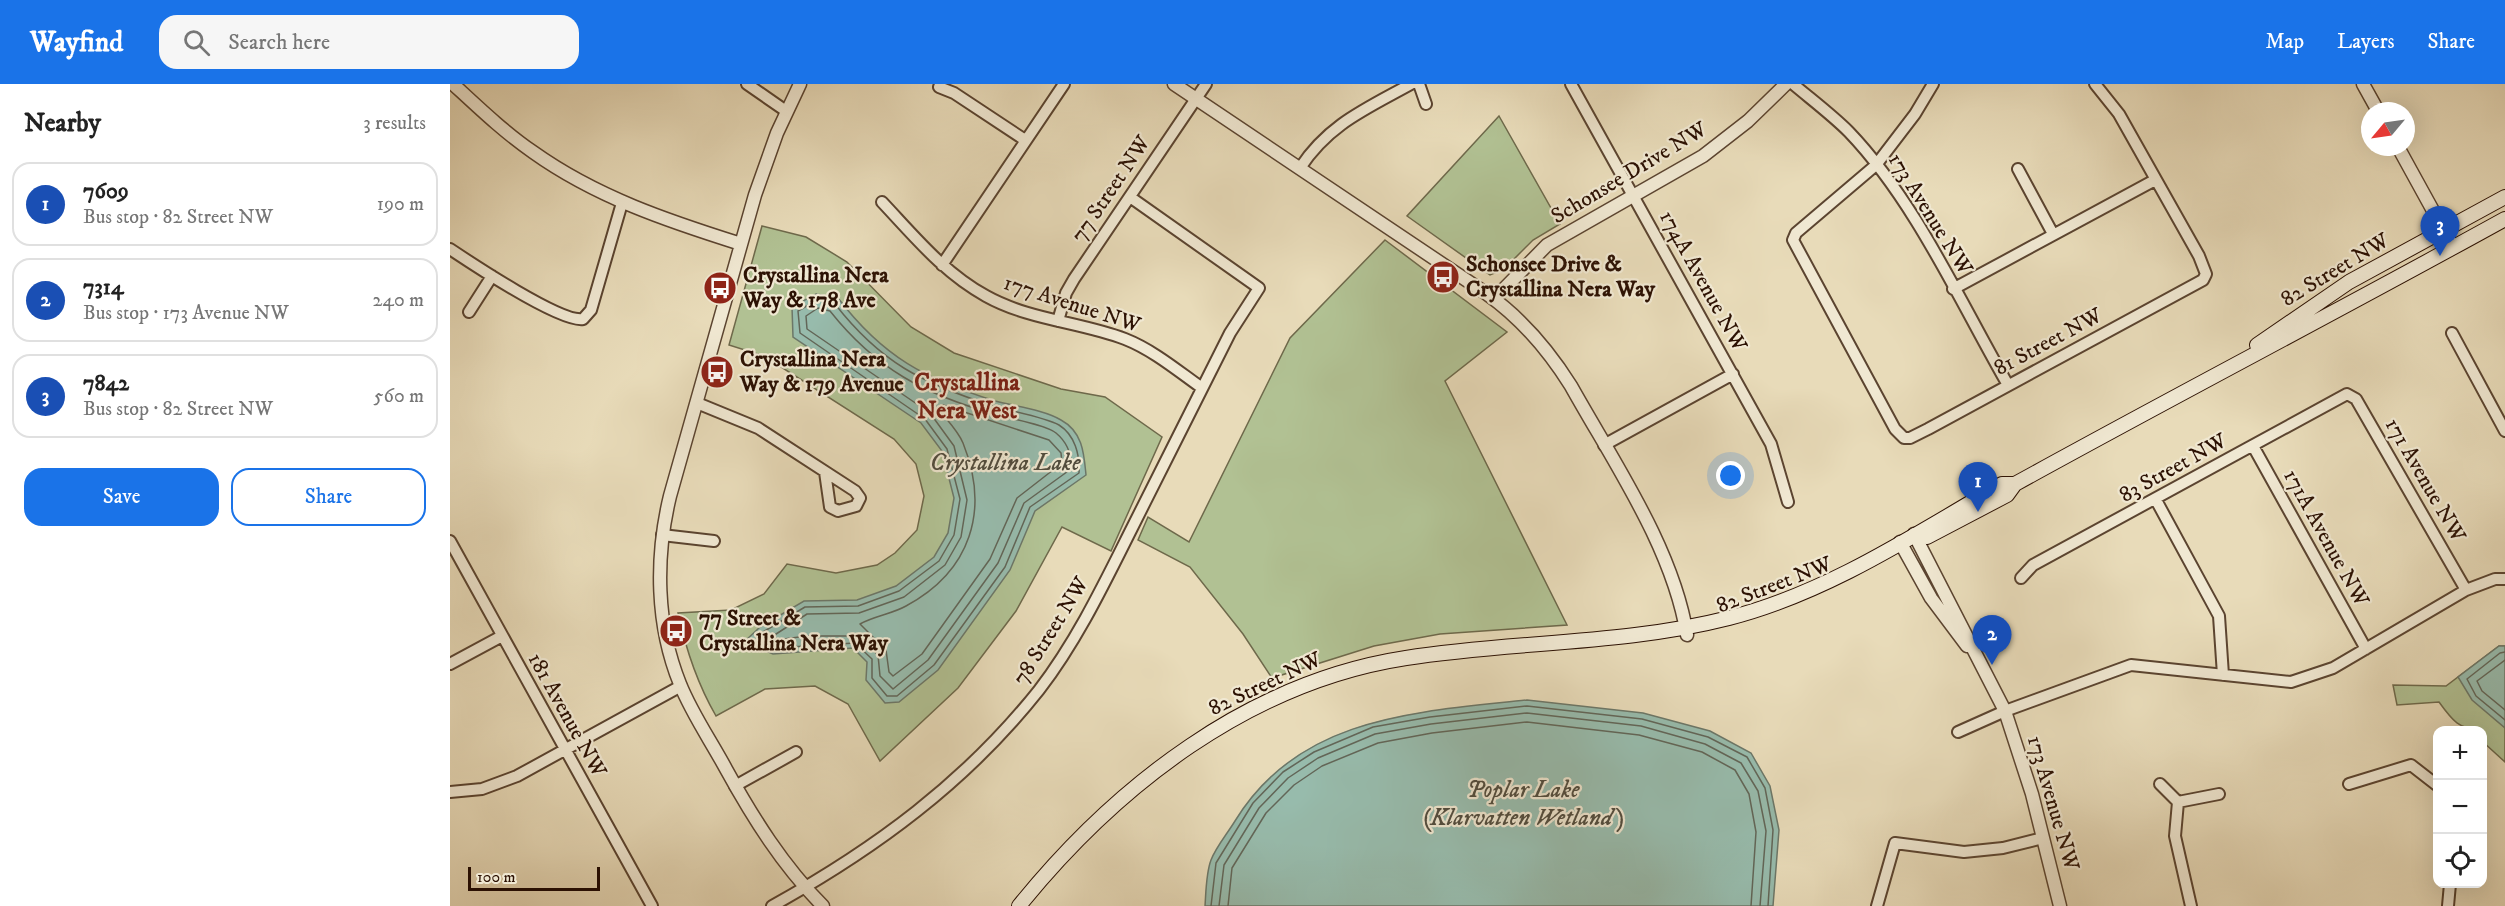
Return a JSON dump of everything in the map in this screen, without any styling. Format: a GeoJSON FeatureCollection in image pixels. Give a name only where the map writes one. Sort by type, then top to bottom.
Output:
{"type":"FeatureCollection","features":[{"type":"Feature","properties":{"kind":"main road","name":"82 Street NW"},"geometry":{"type":"LineString","coordinates":[[2223,369],[2349,282],[2505,197]]}},
{"type":"Feature","properties":{"kind":"main road","name":"82 Street NW"},"geometry":{"type":"LineString","coordinates":[[1019,906],[1067,852],[1121,798],[1180,752],[1216,730],[1289,693],[1335,675],[1403,658],[1686,631],[1790,597],[2007,495],[2015,484],[2223,369],[2316,323],[2505,219]]}},
{"type":"Feature","properties":{"kind":"main road","name":"82 Street NW"},"geometry":{"type":"LineString","coordinates":[[1032,906],[1067,852]]}},
{"type":"Feature","properties":{"kind":"street"},"geometry":{"type":"LineString","coordinates":[[747,84],[786,111]]}},
{"type":"Feature","properties":{"kind":"street"},"geometry":{"type":"LineString","coordinates":[[800,84],[786,111],[765,165],[670,496],[662,536],[660,589],[670,654],[681,686],[735,786],[772,846],[823,906]]}},
{"type":"Feature","properties":{"kind":"street"},"geometry":{"type":"LineString","coordinates":[[942,266],[1064,84]]}},
{"type":"Feature","properties":{"kind":"street"},"geometry":{"type":"LineString","coordinates":[[1174,84],[1494,299],[1528,331],[1559,366],[1670,567],[1686,631]]}},
{"type":"Feature","properties":{"kind":"street","name":"77 Street NW"},"geometry":{"type":"LineString","coordinates":[[1058,321],[1066,293],[1074,279],[1206,84]]}},
{"type":"Feature","properties":{"kind":"street"},"geometry":{"type":"LineString","coordinates":[[1300,168],[1329,131],[1411,84]]}},
{"type":"Feature","properties":{"kind":"street"},"geometry":{"type":"LineString","coordinates":[[1419,84],[1426,104]]}},
{"type":"Feature","properties":{"kind":"street","name":"174A Avenue NW"},"geometry":{"type":"LineString","coordinates":[[1571,84],[1771,444],[1788,502]]}},
{"type":"Feature","properties":{"kind":"street","name":"Schonsee Drive NW"},"geometry":{"type":"LineString","coordinates":[[1494,299],[1521,269],[1547,246],[1686,167],[1721,144],[1786,84]]}},
{"type":"Feature","properties":{"kind":"street","name":"173 Avenue NW"},"geometry":{"type":"LineString","coordinates":[[1793,84],[1848,132],[1876,165],[1921,230],[2008,385]]}},
{"type":"Feature","properties":{"kind":"street"},"geometry":{"type":"LineString","coordinates":[[1876,165],[1915,114],[1933,84]]}},
{"type":"Feature","properties":{"kind":"street"},"geometry":{"type":"LineString","coordinates":[[1953,290],[2155,180],[2119,114],[2095,84]]}},
{"type":"Feature","properties":{"kind":"street"},"geometry":{"type":"LineString","coordinates":[[2363,84],[2373,102]]}},
{"type":"Feature","properties":{"kind":"street"},"geometry":{"type":"LineString","coordinates":[[452,85],[534,153],[622,203],[741,244]]}},
{"type":"Feature","properties":{"kind":"street"},"geometry":{"type":"LineString","coordinates":[[939,87],[954,93],[1025,141]]}},
{"type":"Feature","properties":{"kind":"street"},"geometry":{"type":"LineString","coordinates":[[2403,156],[2453,248]]}},
{"type":"Feature","properties":{"kind":"street","name":"81 Street NW"},"geometry":{"type":"LineString","coordinates":[[1876,165],[1796,233],[1793,240],[1895,429],[1904,438],[1910,438],[1928,429],[2203,280],[2206,274],[2199,256],[2155,180]]}},
{"type":"Feature","properties":{"kind":"street"},"geometry":{"type":"LineString","coordinates":[[2018,169],[2053,234]]}},
{"type":"Feature","properties":{"kind":"street","name":"78 Street NW"},"geometry":{"type":"LineString","coordinates":[[772,906],[806,888],[892,833],[948,787],[995,742],[1040,688],[1095,601],[1230,333],[1259,288],[1130,197]]}},
{"type":"Feature","properties":{"kind":"street","name":"177 Avenue NW"},"geometry":{"type":"LineString","coordinates":[[882,202],[942,266],[968,285],[1003,304],[1125,339],[1153,354],[1202,388]]}},
{"type":"Feature","properties":{"kind":"street"},"geometry":{"type":"LineString","coordinates":[[450,249],[492,276],[564,315],[577,320],[583,319],[591,310],[622,203]]}},
{"type":"Feature","properties":{"kind":"street"},"geometry":{"type":"LineString","coordinates":[[469,312],[492,276]]}},
{"type":"Feature","properties":{"kind":"street"},"geometry":{"type":"LineString","coordinates":[[2452,333],[2505,431]]}},
{"type":"Feature","properties":{"kind":"street"},"geometry":{"type":"LineString","coordinates":[[1604,446],[1733,374]]}},
{"type":"Feature","properties":{"kind":"street","name":"83 Street NW"},"geometry":{"type":"LineString","coordinates":[[2021,578],[2033,565],[2347,394]]}},
{"type":"Feature","properties":{"kind":"street","name":"171 Avenue NW"},"geometry":{"type":"LineString","coordinates":[[2347,394],[2356,399],[2466,590]]}},
{"type":"Feature","properties":{"kind":"street"},"geometry":{"type":"LineString","coordinates":[[697,403],[758,428],[825,472]]}},
{"type":"Feature","properties":{"kind":"street","name":"171A Avenue NW"},"geometry":{"type":"LineString","coordinates":[[2253,446],[2366,649]]}},
{"type":"Feature","properties":{"kind":"street"},"geometry":{"type":"LineString","coordinates":[[2156,500],[2219,616],[2223,675]]}},
{"type":"Feature","properties":{"kind":"street"},"geometry":{"type":"LineString","coordinates":[[662,536],[714,541]]}},
{"type":"Feature","properties":{"kind":"street","name":"173 Avenue NW"},"geometry":{"type":"LineString","coordinates":[[1916,538],[2005,711],[2032,794],[2060,906]]}},
{"type":"Feature","properties":{"kind":"street","name":"181 Avenue NW"},"geometry":{"type":"LineString","coordinates":[[450,541],[652,906]]}},
{"type":"Feature","properties":{"kind":"street","name":"173 Avenue NW"},"geometry":{"type":"LineString","coordinates":[[1902,545],[1931,598],[1985,671]]}},
{"type":"Feature","properties":{"kind":"street"},"geometry":{"type":"LineString","coordinates":[[2005,711],[2131,665],[2291,682],[2333,668],[2466,590],[2495,579],[2505,579]]}},
{"type":"Feature","properties":{"kind":"street"},"geometry":{"type":"LineString","coordinates":[[450,664],[502,636]]}},
{"type":"Feature","properties":{"kind":"street"},"geometry":{"type":"LineString","coordinates":[[450,792],[482,789],[501,783],[565,751],[681,686]]}},
{"type":"Feature","properties":{"kind":"street","name":"173 Avenue NW"},"geometry":{"type":"LineString","coordinates":[[1958,732],[2005,711]]}},
{"type":"Feature","properties":{"kind":"street"},"geometry":{"type":"LineString","coordinates":[[735,786],[796,752]]}},
{"type":"Feature","properties":{"kind":"street"},"geometry":{"type":"LineString","coordinates":[[2349,784],[2411,765],[2433,782]]}},
{"type":"Feature","properties":{"kind":"street"},"geometry":{"type":"LineString","coordinates":[[2160,784],[2178,802]]}},
{"type":"Feature","properties":{"kind":"street"},"geometry":{"type":"LineString","coordinates":[[2178,802],[2219,794]]}},
{"type":"Feature","properties":{"kind":"street"},"geometry":{"type":"LineString","coordinates":[[2178,802],[2175,836],[2191,906]]}},
{"type":"Feature","properties":{"kind":"street"},"geometry":{"type":"LineString","coordinates":[[1877,906],[1895,843],[1964,852],[2003,848],[2043,838]]}},
{"type":"Feature","properties":{"kind":"street"},"geometry":{"type":"LineString","coordinates":[[2448,906],[2450,888]]}},
{"type":"Feature","properties":{"kind":"shaded area"},"geometry":{"type":"Polygon","coordinates":[[[1499,116],[1560,224],[1533,240],[1504,269],[1490,275],[1407,216],[1499,116]]]}},
{"type":"Feature","properties":{"kind":"shaded area"},"geometry":{"type":"Polygon","coordinates":[[[762,226],[806,237],[847,262],[911,327],[954,353],[1061,389],[1105,397],[1162,437],[1111,551],[1062,527],[1016,611],[958,688],[880,761],[848,704],[815,686],[765,689],[716,716],[693,666],[678,613],[731,610],[764,594],[787,564],[836,573],[877,565],[895,553],[917,530],[924,496],[916,464],[894,439],[764,356],[729,345],[762,226]]]}},
{"type":"Feature","properties":{"kind":"shaded area"},"geometry":{"type":"Polygon","coordinates":[[[1385,240],[1507,332],[1445,381],[1567,625],[1440,634],[1374,646],[1272,678],[1243,634],[1190,567],[1138,540],[1148,517],[1189,542],[1290,338],[1385,240]]]}},
{"type":"Feature","properties":{"kind":"shaded area"},"geometry":{"type":"Polygon","coordinates":[[[2499,646],[2505,646],[2505,762],[2487,746],[2487,726],[2462,726],[2448,714],[2439,702],[2397,705],[2393,685],[2446,686],[2499,646]]]}},
{"type":"Feature","properties":{"kind":"water","name":"Crystallina Lake"},"geometry":{"type":"Polygon","coordinates":[[[816,294],[838,298],[872,336],[889,351],[926,374],[970,393],[1038,411],[1061,420],[1074,431],[1083,452],[1086,475],[1035,511],[1010,570],[938,670],[899,702],[885,703],[866,680],[867,662],[853,648],[773,654],[744,642],[760,627],[804,601],[857,600],[896,586],[934,557],[948,533],[954,498],[942,451],[921,423],[793,337],[792,307],[816,294]]]}},
{"type":"Feature","properties":{"kind":"water"},"geometry":{"type":"Polygon","coordinates":[[[2499,646],[2505,646],[2505,728],[2472,700],[2458,677],[2499,646]]]}},
{"type":"Feature","properties":{"kind":"water","name":"Poplar Lake (Klarvatten Wetland)"},"geometry":{"type":"Polygon","coordinates":[[[1527,700],[1643,713],[1710,731],[1751,753],[1770,786],[1779,830],[1773,906],[1205,906],[1208,871],[1216,850],[1261,786],[1292,759],[1326,740],[1363,726],[1444,709],[1527,700]]]}},
{"type":"Feature","properties":{"kind":"place","name":"7842"},"geometry":{"type":"Point","coordinates":[2440,256]}},
{"type":"Feature","properties":{"kind":"place","name":"Schonsee Drive & Crystallina Nera Way"},"geometry":{"type":"Point","coordinates":[1443,277]}},
{"type":"Feature","properties":{"kind":"place","name":"Crystallina Nera Way & 178 Ave"},"geometry":{"type":"Point","coordinates":[720,288]}},
{"type":"Feature","properties":{"kind":"place","name":"Crystallina Nera Way & 179 Avenue"},"geometry":{"type":"Point","coordinates":[717,372]}},
{"type":"Feature","properties":{"kind":"place","name":"7609"},"geometry":{"type":"Point","coordinates":[1978,512]}},
{"type":"Feature","properties":{"kind":"place","name":"77 Street & Crystallina Nera Way"},"geometry":{"type":"Point","coordinates":[676,631]}},
{"type":"Feature","properties":{"kind":"place","name":"7314"},"geometry":{"type":"Point","coordinates":[1992,665]}},
{"type":"Feature","properties":{"kind":"district","name":"Crystallina Nera West"},"geometry":{"type":"Point","coordinates":[967,397]}}]}
